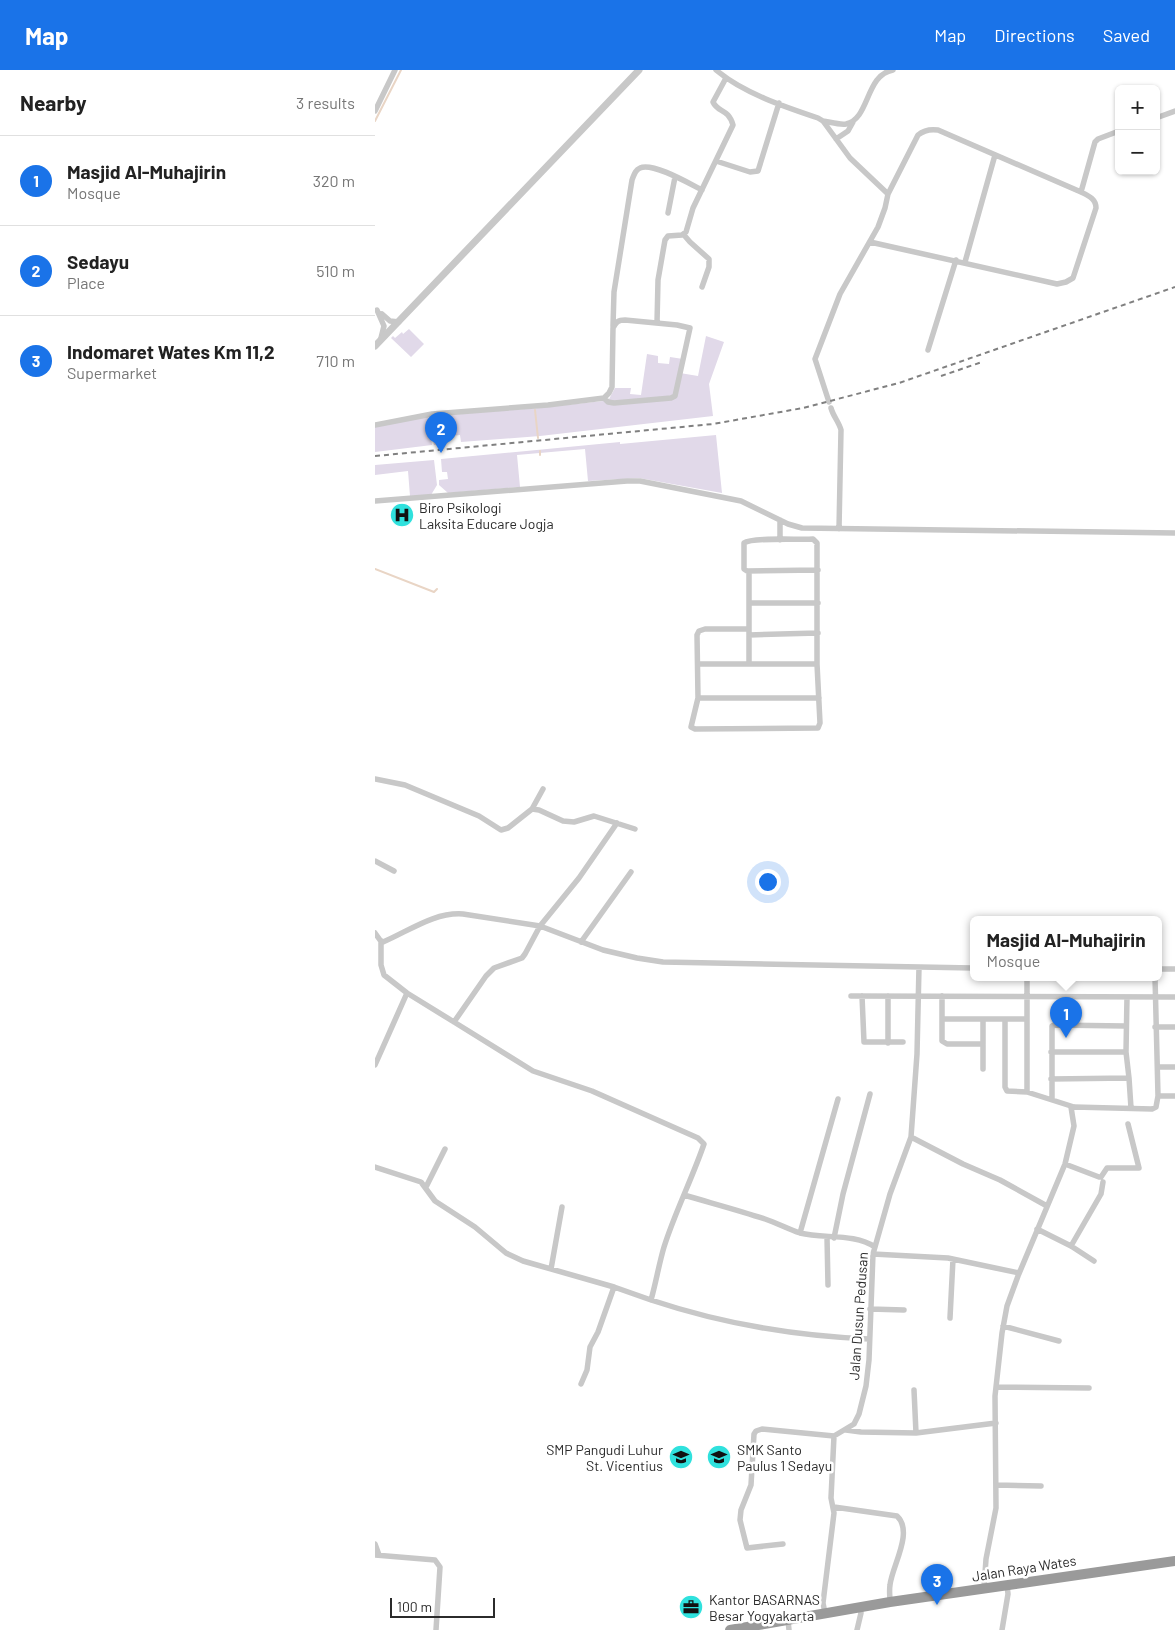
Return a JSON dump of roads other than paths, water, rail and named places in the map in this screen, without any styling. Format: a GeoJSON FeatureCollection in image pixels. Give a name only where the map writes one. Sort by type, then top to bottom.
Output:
{"type":"FeatureCollection","features":[{"type":"Feature","properties":{"kind":"highway","name":"Jalan Raya Wates"},"geometry":{"type":"LineString","coordinates":[[730,1630],[788,1625],[825,1613],[860,1607],[1175,1560]]}},
{"type":"Feature","properties":{"kind":"street"},"geometry":{"type":"LineString","coordinates":[[375,111],[395,70]]}},
{"type":"Feature","properties":{"kind":"street"},"geometry":{"type":"LineString","coordinates":[[375,346],[639,70]]}},
{"type":"Feature","properties":{"kind":"street"},"geometry":{"type":"LineString","coordinates":[[716,70],[726,78],[823,121],[841,124],[854,121]]}},
{"type":"Feature","properties":{"kind":"street"},"geometry":{"type":"LineString","coordinates":[[836,140],[848,131],[860,114],[869,93],[881,76],[893,70]]}},
{"type":"Feature","properties":{"kind":"street"},"geometry":{"type":"LineString","coordinates":[[684,235],[693,208],[733,125],[728,114],[717,108],[713,102],[726,78]]}},
{"type":"Feature","properties":{"kind":"street"},"geometry":{"type":"LineString","coordinates":[[716,161],[751,172],[758,171],[779,103]]}},
{"type":"Feature","properties":{"kind":"street"},"geometry":{"type":"LineString","coordinates":[[1160,117],[1175,111]]}},
{"type":"Feature","properties":{"kind":"street"},"geometry":{"type":"LineString","coordinates":[[823,121],[850,158],[888,194]]}},
{"type":"Feature","properties":{"kind":"street"},"geometry":{"type":"LineString","coordinates":[[839,529],[841,430],[833,417],[815,359],[840,294],[883,216],[888,194],[918,135],[922,131],[938,130],[1081,192],[1096,203],[1073,278],[1057,284],[870,242]]}},
{"type":"Feature","properties":{"kind":"street"},"geometry":{"type":"LineString","coordinates":[[1081,192],[1095,142],[1115,133]]}},
{"type":"Feature","properties":{"kind":"street"},"geometry":{"type":"LineString","coordinates":[[965,262],[995,155]]}},
{"type":"Feature","properties":{"kind":"street"},"geometry":{"type":"LineString","coordinates":[[375,425],[432,414],[548,405],[604,398],[612,387],[614,292],[632,180],[635,172],[643,167],[655,168],[702,190]]}},
{"type":"Feature","properties":{"kind":"street"},"geometry":{"type":"LineString","coordinates":[[668,214],[675,177]]}},
{"type":"Feature","properties":{"kind":"street"},"geometry":{"type":"LineString","coordinates":[[657,323],[658,280],[665,240],[671,235],[684,235],[709,259],[709,267],[702,286]]}},
{"type":"Feature","properties":{"kind":"street"},"geometry":{"type":"LineString","coordinates":[[928,350],[956,260]]}},
{"type":"Feature","properties":{"kind":"street"},"geometry":{"type":"LineString","coordinates":[[376,308],[390,322],[399,322]]}},
{"type":"Feature","properties":{"kind":"street"},"geometry":{"type":"LineString","coordinates":[[376,308],[384,326],[381,340]]}},
{"type":"Feature","properties":{"kind":"street"},"geometry":{"type":"LineString","coordinates":[[604,398],[608,402],[614,403],[671,398],[675,396],[690,328],[619,320],[613,328]]}},
{"type":"Feature","properties":{"kind":"street"},"geometry":{"type":"LineString","coordinates":[[375,502],[639,481],[729,498],[753,506],[794,526],[811,529],[1175,533]]}},
{"type":"Feature","properties":{"kind":"street"},"geometry":{"type":"LineString","coordinates":[[780,520],[780,540]]}},
{"type":"Feature","properties":{"kind":"street"},"geometry":{"type":"LineString","coordinates":[[794,526],[794,540]]}},
{"type":"Feature","properties":{"kind":"street"},"geometry":{"type":"LineString","coordinates":[[818,570],[749,572],[744,568],[743,545],[745,541],[815,540],[818,546],[818,570],[818,633],[817,664],[819,726],[815,729],[695,729],[691,727],[698,698],[697,634],[699,632],[705,629],[818,633]]}},
{"type":"Feature","properties":{"kind":"street"},"geometry":{"type":"LineString","coordinates":[[749,572],[749,664]]}},
{"type":"Feature","properties":{"kind":"street"},"geometry":{"type":"LineString","coordinates":[[749,603],[818,602]]}},
{"type":"Feature","properties":{"kind":"street"},"geometry":{"type":"LineString","coordinates":[[698,664],[817,664]]}},
{"type":"Feature","properties":{"kind":"street"},"geometry":{"type":"LineString","coordinates":[[698,698],[819,698]]}},
{"type":"Feature","properties":{"kind":"street"},"geometry":{"type":"LineString","coordinates":[[375,779],[405,785],[479,816],[501,830],[508,828],[532,809],[543,789]]}},
{"type":"Feature","properties":{"kind":"street"},"geometry":{"type":"LineString","coordinates":[[532,809],[539,810],[563,821],[574,822],[594,816],[635,829]]}},
{"type":"Feature","properties":{"kind":"street"},"geometry":{"type":"LineString","coordinates":[[454,1022],[486,976],[498,966],[522,958],[540,926],[579,878],[617,824]]}},
{"type":"Feature","properties":{"kind":"street"},"geometry":{"type":"LineString","coordinates":[[375,861],[394,871]]}},
{"type":"Feature","properties":{"kind":"street"},"geometry":{"type":"LineString","coordinates":[[581,942],[631,872]]}},
{"type":"Feature","properties":{"kind":"street"},"geometry":{"type":"LineString","coordinates":[[651,1300],[664,1246],[704,1144],[701,1139],[592,1091],[533,1071],[454,1022],[407,992],[383,972],[378,938],[453,913],[540,926],[618,954],[672,962],[970,968]]}},
{"type":"Feature","properties":{"kind":"street","name":"Jalan Dusun Pedusan"},"geometry":{"type":"LineString","coordinates":[[834,1436],[854,1424],[859,1414],[865,1386],[873,1254],[890,1194],[911,1137],[917,1054],[919,967]]}},
{"type":"Feature","properties":{"kind":"street"},"geometry":{"type":"LineString","coordinates":[[1162,969],[1175,969]]}},
{"type":"Feature","properties":{"kind":"street"},"geometry":{"type":"LineString","coordinates":[[1027,981],[1027,1092]]}},
{"type":"Feature","properties":{"kind":"street"},"geometry":{"type":"LineString","coordinates":[[1005,1020],[1005,1090],[1010,1092],[1027,1092],[1071,1107],[1155,1108],[1158,1096],[1159,1067],[1155,1027],[1155,981]]}},
{"type":"Feature","properties":{"kind":"street"},"geometry":{"type":"LineString","coordinates":[[375,1066],[407,992]]}},
{"type":"Feature","properties":{"kind":"street"},"geometry":{"type":"LineString","coordinates":[[851,996],[1175,998]]}},
{"type":"Feature","properties":{"kind":"street"},"geometry":{"type":"LineString","coordinates":[[862,996],[863,1040],[866,1042],[903,1042]]}},
{"type":"Feature","properties":{"kind":"street"},"geometry":{"type":"LineString","coordinates":[[888,996],[888,1043]]}},
{"type":"Feature","properties":{"kind":"street"},"geometry":{"type":"LineString","coordinates":[[942,996],[941,1039],[944,1043],[983,1044]]}},
{"type":"Feature","properties":{"kind":"street"},"geometry":{"type":"LineString","coordinates":[[1127,997],[1125,1026],[1131,1108]]}},
{"type":"Feature","properties":{"kind":"street"},"geometry":{"type":"LineString","coordinates":[[942,1019],[1026,1019]]}},
{"type":"Feature","properties":{"kind":"street"},"geometry":{"type":"LineString","coordinates":[[983,1020],[983,1069]]}},
{"type":"Feature","properties":{"kind":"street"},"geometry":{"type":"LineString","coordinates":[[1052,1099],[1051,1028],[1053,1025],[1125,1026]]}},
{"type":"Feature","properties":{"kind":"street"},"geometry":{"type":"LineString","coordinates":[[1155,1027],[1175,1027]]}},
{"type":"Feature","properties":{"kind":"street"},"geometry":{"type":"LineString","coordinates":[[1051,1052],[1126,1052]]}},
{"type":"Feature","properties":{"kind":"street"},"geometry":{"type":"LineString","coordinates":[[1159,1067],[1175,1067]]}},
{"type":"Feature","properties":{"kind":"street"},"geometry":{"type":"LineString","coordinates":[[1051,1079],[1129,1078]]}},
{"type":"Feature","properties":{"kind":"street"},"geometry":{"type":"LineString","coordinates":[[828,1285],[831,1238],[870,1094]]}},
{"type":"Feature","properties":{"kind":"street"},"geometry":{"type":"LineString","coordinates":[[1158,1096],[1175,1096]]}},
{"type":"Feature","properties":{"kind":"street"},"geometry":{"type":"LineString","coordinates":[[800,1233],[838,1099]]}},
{"type":"Feature","properties":{"kind":"street"},"geometry":{"type":"LineString","coordinates":[[984,1588],[986,1559],[996,1508],[996,1387],[1003,1326],[1007,1306],[1019,1273],[1065,1164],[1073,1126],[1071,1107]]}},
{"type":"Feature","properties":{"kind":"street"},"geometry":{"type":"LineString","coordinates":[[1065,1164],[1100,1177],[1107,1168],[1139,1168],[1128,1124]]}},
{"type":"Feature","properties":{"kind":"street"},"geometry":{"type":"LineString","coordinates":[[911,1137],[963,1164],[1000,1180],[1047,1206]]}},
{"type":"Feature","properties":{"kind":"street"},"geometry":{"type":"LineString","coordinates":[[426,1187],[445,1149]]}},
{"type":"Feature","properties":{"kind":"street"},"geometry":{"type":"LineString","coordinates":[[375,1168],[421,1182],[435,1201],[475,1227],[506,1253],[523,1262],[614,1286],[691,1314],[803,1335],[869,1339]]}},
{"type":"Feature","properties":{"kind":"street"},"geometry":{"type":"LineString","coordinates":[[1071,1246],[1101,1194],[1103,1182]]}},
{"type":"Feature","properties":{"kind":"street"},"geometry":{"type":"LineString","coordinates":[[684,1195],[767,1220],[800,1233],[867,1242],[875,1247]]}},
{"type":"Feature","properties":{"kind":"street"},"geometry":{"type":"LineString","coordinates":[[551,1269],[563,1207]]}},
{"type":"Feature","properties":{"kind":"street"},"geometry":{"type":"LineString","coordinates":[[1037,1229],[1071,1246],[1094,1261]]}},
{"type":"Feature","properties":{"kind":"street"},"geometry":{"type":"LineString","coordinates":[[873,1254],[953,1259],[1019,1273]]}},
{"type":"Feature","properties":{"kind":"street"},"geometry":{"type":"LineString","coordinates":[[949,1318],[953,1259]]}},
{"type":"Feature","properties":{"kind":"street"},"geometry":{"type":"LineString","coordinates":[[581,1384],[589,1362],[590,1348],[598,1332],[614,1286]]}},
{"type":"Feature","properties":{"kind":"street"},"geometry":{"type":"LineString","coordinates":[[870,1308],[904,1310]]}},
{"type":"Feature","properties":{"kind":"street"},"geometry":{"type":"LineString","coordinates":[[1003,1326],[1059,1341]]}},
{"type":"Feature","properties":{"kind":"street"},"geometry":{"type":"LineString","coordinates":[[996,1387],[1089,1388]]}},
{"type":"Feature","properties":{"kind":"street"},"geometry":{"type":"LineString","coordinates":[[914,1390],[916,1433]]}},
{"type":"Feature","properties":{"kind":"street"},"geometry":{"type":"LineString","coordinates":[[845,1429],[861,1432],[916,1433],[996,1423]]}},
{"type":"Feature","properties":{"kind":"street"},"geometry":{"type":"LineString","coordinates":[[783,1544],[747,1548],[741,1527],[741,1510],[751,1486],[754,1434],[762,1429],[834,1436],[831,1498],[834,1507],[823,1603],[825,1613]]}},
{"type":"Feature","properties":{"kind":"street"},"geometry":{"type":"LineString","coordinates":[[997,1485],[1041,1486]]}},
{"type":"Feature","properties":{"kind":"street"},"geometry":{"type":"LineString","coordinates":[[834,1507],[897,1516],[902,1522],[903,1536],[890,1584],[891,1602]]}},
{"type":"Feature","properties":{"kind":"street"},"geometry":{"type":"LineString","coordinates":[[375,1544],[377,1555],[435,1560],[439,1563],[436,1630]]}},
{"type":"Feature","properties":{"kind":"street"},"geometry":{"type":"LineString","coordinates":[[1002,1630],[1007,1585]]}},
{"type":"Feature","properties":{"kind":"street"},"geometry":{"type":"LineString","coordinates":[[857,1630],[861,1613],[860,1607]]}},
{"type":"Feature","properties":{"kind":"waterway"},"geometry":{"type":"LineString","coordinates":[[375,121],[401,70]]}},
{"type":"Feature","properties":{"kind":"waterway"},"geometry":{"type":"LineString","coordinates":[[535,410],[538,438]]}},
{"type":"Feature","properties":{"kind":"waterway"},"geometry":{"type":"LineString","coordinates":[[375,569],[434,592],[437,589]]}},
{"type":"Feature","properties":{"kind":"railway"},"geometry":{"type":"LineString","coordinates":[[375,456],[713,424],[803,408],[899,383],[1175,287]]}},
{"type":"Feature","properties":{"kind":"railway"},"geometry":{"type":"LineString","coordinates":[[941,376],[982,362]]}},
{"type":"Feature","properties":{"kind":"place","name":"Sedayu"},"geometry":{"type":"Point","coordinates":[441,453]}},
{"type":"Feature","properties":{"kind":"place","name":"Biro Psikologi Laksita Educare Jogja"},"geometry":{"type":"Point","coordinates":[402,515]}},
{"type":"Feature","properties":{"kind":"place","name":"Masjid Al-Muhajirin"},"geometry":{"type":"Point","coordinates":[1066,1038]}},
{"type":"Feature","properties":{"kind":"place","name":"SMP Pangudi Luhur St. Vicentius"},"geometry":{"type":"Point","coordinates":[681,1457]}},
{"type":"Feature","properties":{"kind":"place","name":"SMK Santo Paulus 1 Sedayu"},"geometry":{"type":"Point","coordinates":[719,1457]}},
{"type":"Feature","properties":{"kind":"place","name":"Indomaret Wates Km 11,2"},"geometry":{"type":"Point","coordinates":[937,1605]}},
{"type":"Feature","properties":{"kind":"place","name":"Kantor BASARNAS Besar Yogyakarta"},"geometry":{"type":"Point","coordinates":[691,1607]}}]}
